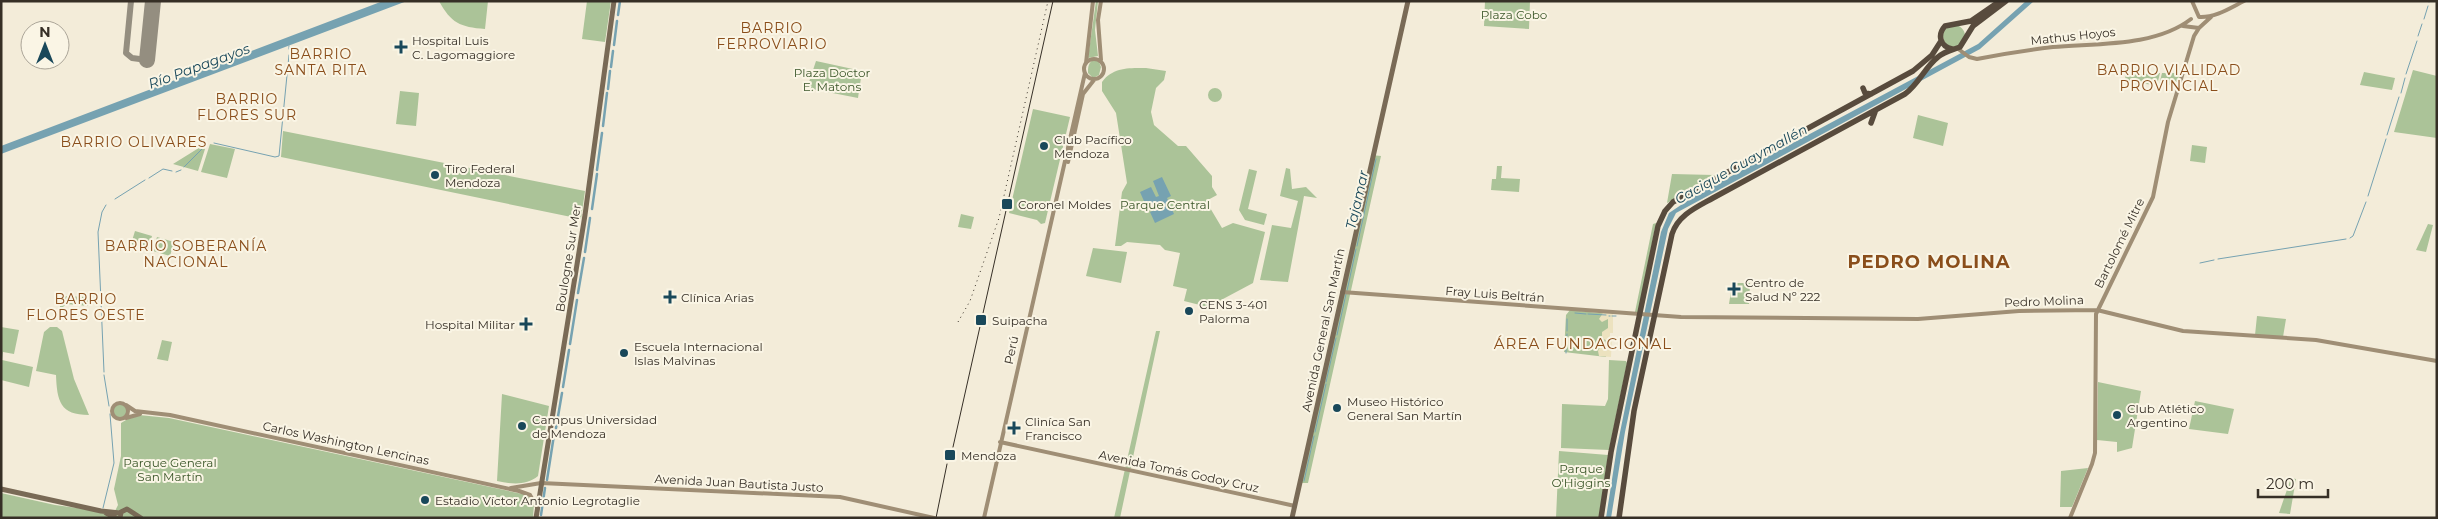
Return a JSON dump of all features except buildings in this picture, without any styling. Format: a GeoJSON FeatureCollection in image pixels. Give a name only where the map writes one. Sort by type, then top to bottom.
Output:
{"type":"FeatureCollection","features":[{"type":"Feature","properties":{"kind":"highway"},"geometry":{"type":"LineString","coordinates":[[1618,518],[1647,315],[1644,294],[1659,222],[1670,205],[1873,94],[1920,66],[1938,49],[1941,41],[1940,33],[1945,26],[1952,23],[1958,24],[1972,21],[2000,1]]}},
{"type":"Feature","properties":{"kind":"highway"},"geometry":{"type":"LineString","coordinates":[[1602,518],[1611,452],[1647,315],[1672,234],[1683,216],[1713,198],[1875,112],[1914,86],[1939,56],[1955,49],[1966,39],[1973,26],[2006,1]]}},
{"type":"Feature","properties":{"kind":"highway"},"geometry":{"type":"LineString","coordinates":[[1958,24],[1964,30],[1966,39]]}},
{"type":"Feature","properties":{"kind":"highway"},"geometry":{"type":"LineString","coordinates":[[1941,41],[1945,46],[1955,49]]}},
{"type":"Feature","properties":{"kind":"highway"},"geometry":{"type":"LineString","coordinates":[[1863,88],[1865,93],[1873,94]]}},
{"type":"Feature","properties":{"kind":"highway"},"geometry":{"type":"LineString","coordinates":[[1854,96],[1858,102]]}},
{"type":"Feature","properties":{"kind":"highway"},"geometry":{"type":"LineString","coordinates":[[1862,119],[1870,123],[1875,112]]}},
{"type":"Feature","properties":{"kind":"highway"},"geometry":{"type":"LineString","coordinates":[[1636,303],[1644,294]]}},
{"type":"Feature","properties":{"kind":"main road","name":"Boulogne Sur Mer"},"geometry":{"type":"LineString","coordinates":[[536,518],[586,215],[614,1]]}},
{"type":"Feature","properties":{"kind":"main road"},"geometry":{"type":"LineString","coordinates":[[1093,1],[1085,73],[1088,78],[1094,80],[1100,77],[1102,73],[1098,20],[1100,1]]}},
{"type":"Feature","properties":{"kind":"main road","name":"Avenida General San Martín"},"geometry":{"type":"LineString","coordinates":[[1292,518],[1408,1]]}},
{"type":"Feature","properties":{"kind":"main road"},"geometry":{"type":"LineString","coordinates":[[2192,1],[2192,19],[2215,14],[2244,1]]}},
{"type":"Feature","properties":{"kind":"main road"},"geometry":{"type":"LineString","coordinates":[[2193,7],[2199,17],[2201,26],[2215,14]]}},
{"type":"Feature","properties":{"kind":"main road","name":"Mathus Hoyos"},"geometry":{"type":"LineString","coordinates":[[1955,49],[1977,59],[2050,48],[2137,40],[2181,26],[2192,19]]}},
{"type":"Feature","properties":{"kind":"main road","name":"Bartolomé Mitre"},"geometry":{"type":"LineString","coordinates":[[2192,19],[2194,36]]}},
{"type":"Feature","properties":{"kind":"main road","name":"Mathus Hoyos"},"geometry":{"type":"LineString","coordinates":[[2181,26],[2201,26]]}},
{"type":"Feature","properties":{"kind":"main road","name":"Bartolomé Mitre"},"geometry":{"type":"LineString","coordinates":[[2070,518],[2095,452],[2095,318],[2097,310],[2153,197],[2168,122],[2194,36],[2201,26]]}},
{"type":"Feature","properties":{"kind":"main road"},"geometry":{"type":"LineString","coordinates":[[1966,39],[1966,53]]}},
{"type":"Feature","properties":{"kind":"main road"},"geometry":{"type":"LineString","coordinates":[[1086,64],[1093,58],[1101,60]]}},
{"type":"Feature","properties":{"kind":"main road","name":"Perú"},"geometry":{"type":"LineString","coordinates":[[984,518],[1085,73]]}},
{"type":"Feature","properties":{"kind":"main road","name":"Perú"},"geometry":{"type":"LineString","coordinates":[[1060,188],[1063,183],[1084,94],[1087,86],[1094,80]]}},
{"type":"Feature","properties":{"kind":"main road","name":"Fray Luis Beltrán"},"geometry":{"type":"LineString","coordinates":[[1342,292],[1647,315]]}},
{"type":"Feature","properties":{"kind":"main road","name":"Pedro Molina"},"geometry":{"type":"LineString","coordinates":[[1647,315],[1910,319],[2019,311],[2097,310],[2183,331],[2316,340],[2437,361]]}},
{"type":"Feature","properties":{"kind":"main road"},"geometry":{"type":"LineString","coordinates":[[117,403],[126,405],[129,412],[126,418],[117,419],[112,411],[117,403]]}},
{"type":"Feature","properties":{"kind":"main road","name":"Carlos Washington Lencinas"},"geometry":{"type":"LineString","coordinates":[[126,405],[135,411],[182,418],[506,488],[530,495],[537,509]]}},
{"type":"Feature","properties":{"kind":"main road","name":"Carlos Washington Lencinas"},"geometry":{"type":"LineString","coordinates":[[126,418],[137,414],[182,418]]}},
{"type":"Feature","properties":{"kind":"main road","name":"Avenida Tomás Godoy Cruz"},"geometry":{"type":"LineString","coordinates":[[1000,442],[1295,506]]}},
{"type":"Feature","properties":{"kind":"main road","name":"Carlos Washington Lencinas"},"geometry":{"type":"LineString","coordinates":[[506,488],[541,483]]}},
{"type":"Feature","properties":{"kind":"main road","name":"Avenida Juan Bautista Justo"},"geometry":{"type":"LineString","coordinates":[[541,483],[842,497],[934,518]]}},
{"type":"Feature","properties":{"kind":"main road"},"geometry":{"type":"LineString","coordinates":[[1,489],[119,516],[127,509],[134,516],[141,518]]}},
{"type":"Feature","properties":{"kind":"green space"},"geometry":{"type":"Polygon","coordinates":[[[439,1],[488,1],[485,29],[457,23],[439,1]]]}},
{"type":"Feature","properties":{"kind":"green space"},"geometry":{"type":"Polygon","coordinates":[[[587,1],[611,1],[605,42],[582,39],[587,1]]]}},
{"type":"Feature","properties":{"kind":"green space"},"geometry":{"type":"Polygon","coordinates":[[[1096,1],[1098,1],[1095,30],[1098,56],[1088,58],[1096,1]]]}},
{"type":"Feature","properties":{"kind":"green space","name":"Plaza Cobo"},"geometry":{"type":"Polygon","coordinates":[[[1485,1],[1530,1],[1529,29],[1484,26],[1485,1]]]}},
{"type":"Feature","properties":{"kind":"green space"},"geometry":{"type":"Polygon","coordinates":[[[1954,25],[1962,28],[1965,36],[1962,44],[1954,47],[1946,44],[1943,36],[1946,28],[1954,25]]]}},
{"type":"Feature","properties":{"kind":"green space"},"geometry":{"type":"Polygon","coordinates":[[[1098,59],[1101,67],[1099,75],[1093,78],[1088,73],[1088,69],[1090,63],[1098,59]]]}},
{"type":"Feature","properties":{"kind":"green space","name":"Plaza Doctor E. Matons"},"geometry":{"type":"Polygon","coordinates":[[[816,61],[862,71],[858,98],[807,88],[816,61]]]}},
{"type":"Feature","properties":{"kind":"green space","name":"Parque Central"},"geometry":{"type":"Polygon","coordinates":[[[1128,68],[1166,71],[1164,80],[1156,88],[1151,112],[1154,125],[1178,146],[1186,146],[1212,176],[1212,187],[1217,195],[1206,201],[1222,228],[1233,223],[1265,232],[1253,283],[1208,307],[1184,301],[1187,289],[1173,286],[1180,253],[1165,250],[1160,245],[1127,242],[1121,246],[1115,246],[1122,192],[1127,183],[1116,113],[1102,91],[1102,82],[1111,73],[1116,71],[1128,68]]]}},
{"type":"Feature","properties":{"kind":"green space"},"geometry":{"type":"Polygon","coordinates":[[[2413,70],[2437,76],[2437,138],[2394,132],[2413,70]]]}},
{"type":"Feature","properties":{"kind":"green space"},"geometry":{"type":"Polygon","coordinates":[[[2364,72],[2395,78],[2392,90],[2360,85],[2364,72]]]}},
{"type":"Feature","properties":{"kind":"green space"},"geometry":{"type":"Polygon","coordinates":[[[2160,73],[2157,85],[2124,82],[2126,75],[2160,73]]]}},
{"type":"Feature","properties":{"kind":"green space"},"geometry":{"type":"Polygon","coordinates":[[[2162,73],[2180,73],[2176,85],[2159,85],[2162,73]]]}},
{"type":"Feature","properties":{"kind":"green space"},"geometry":{"type":"Polygon","coordinates":[[[1212,88],[1218,88],[1222,95],[1218,102],[1212,102],[1208,98],[1208,92],[1212,88]]]}},
{"type":"Feature","properties":{"kind":"green space"},"geometry":{"type":"Polygon","coordinates":[[[400,91],[419,93],[416,126],[396,124],[400,91]]]}},
{"type":"Feature","properties":{"kind":"green space","name":"Club Pacífico Mendoza"},"geometry":{"type":"Polygon","coordinates":[[[1033,109],[1070,117],[1045,223],[1041,224],[1037,220],[1009,213],[1033,109]]]}},
{"type":"Feature","properties":{"kind":"green space"},"geometry":{"type":"Polygon","coordinates":[[[1918,115],[1948,123],[1943,146],[1913,138],[1918,115]]]}},
{"type":"Feature","properties":{"kind":"green space","name":"Tiro Federal Mendoza"},"geometry":{"type":"Polygon","coordinates":[[[283,131],[585,191],[581,219],[281,157],[283,131]]]}},
{"type":"Feature","properties":{"kind":"green space"},"geometry":{"type":"Polygon","coordinates":[[[210,144],[235,149],[227,178],[201,172],[210,144]]]}},
{"type":"Feature","properties":{"kind":"green space"},"geometry":{"type":"Polygon","coordinates":[[[2192,145],[2207,147],[2205,163],[2190,161],[2192,145]]]}},
{"type":"Feature","properties":{"kind":"green space"},"geometry":{"type":"Polygon","coordinates":[[[202,146],[205,149],[198,171],[173,164],[202,146]]]}},
{"type":"Feature","properties":{"kind":"green space"},"geometry":{"type":"Polygon","coordinates":[[[1372,155],[1381,156],[1308,483],[1300,483],[1372,155]]]}},
{"type":"Feature","properties":{"kind":"green space"},"geometry":{"type":"Polygon","coordinates":[[[1497,166],[1502,166],[1501,178],[1520,179],[1519,192],[1491,190],[1492,179],[1496,179],[1497,166]]]}},
{"type":"Feature","properties":{"kind":"green space"},"geometry":{"type":"Polygon","coordinates":[[[1286,168],[1290,169],[1292,189],[1306,187],[1317,198],[1304,196],[1288,282],[1260,280],[1272,225],[1291,228],[1298,201],[1280,196],[1286,168]]]}},
{"type":"Feature","properties":{"kind":"green space"},"geometry":{"type":"Polygon","coordinates":[[[1249,169],[1257,171],[1248,209],[1267,214],[1264,225],[1245,220],[1239,210],[1249,169]]]}},
{"type":"Feature","properties":{"kind":"green space"},"geometry":{"type":"Polygon","coordinates":[[[1672,174],[1714,175],[1715,176],[1667,203],[1672,174]]]}},
{"type":"Feature","properties":{"kind":"green space"},"geometry":{"type":"Polygon","coordinates":[[[961,214],[974,217],[971,229],[958,227],[961,214]]]}},
{"type":"Feature","properties":{"kind":"green space"},"geometry":{"type":"Polygon","coordinates":[[[1656,223],[1638,313],[1635,312],[1653,224],[1656,223]]]}},
{"type":"Feature","properties":{"kind":"green space"},"geometry":{"type":"Polygon","coordinates":[[[2428,224],[2433,225],[2426,252],[2416,250],[2428,224]]]}},
{"type":"Feature","properties":{"kind":"green space"},"geometry":{"type":"Polygon","coordinates":[[[135,231],[152,236],[148,249],[131,244],[135,231]]]}},
{"type":"Feature","properties":{"kind":"green space"},"geometry":{"type":"Polygon","coordinates":[[[157,237],[174,242],[170,256],[153,251],[157,237]]]}},
{"type":"Feature","properties":{"kind":"green space"},"geometry":{"type":"Polygon","coordinates":[[[1093,248],[1127,252],[1121,283],[1086,276],[1093,248]]]}},
{"type":"Feature","properties":{"kind":"green space"},"geometry":{"type":"Polygon","coordinates":[[[1733,283],[1750,283],[1749,304],[1729,304],[1731,291],[1736,291],[1736,287],[1732,287],[1733,283]]]}},
{"type":"Feature","properties":{"kind":"green space"},"geometry":{"type":"Polygon","coordinates":[[[60,296],[89,297],[88,306],[67,304],[60,309],[60,296]]]}},
{"type":"Feature","properties":{"kind":"green space"},"geometry":{"type":"Polygon","coordinates":[[[1570,310],[1609,314],[1606,357],[1564,352],[1566,315],[1570,310]]]}},
{"type":"Feature","properties":{"kind":"green space"},"geometry":{"type":"Polygon","coordinates":[[[2257,316],[2286,319],[2283,337],[2255,335],[2257,316]]]}},
{"type":"Feature","properties":{"kind":"green space"},"geometry":{"type":"Polygon","coordinates":[[[1,327],[19,330],[14,354],[3,352],[2,360],[33,367],[29,387],[1,380],[1,327]]]}},
{"type":"Feature","properties":{"kind":"green space"},"geometry":{"type":"Polygon","coordinates":[[[50,327],[57,327],[62,331],[74,379],[89,415],[79,414],[66,409],[59,399],[56,375],[36,371],[44,332],[50,327]]]}},
{"type":"Feature","properties":{"kind":"green space"},"geometry":{"type":"Polygon","coordinates":[[[1156,331],[1160,331],[1120,518],[1114,518],[1156,331]]]}},
{"type":"Feature","properties":{"kind":"green space"},"geometry":{"type":"Polygon","coordinates":[[[162,340],[172,342],[168,361],[157,359],[162,340]]]}},
{"type":"Feature","properties":{"kind":"green space","name":"Parque O'Higgins"},"geometry":{"type":"Polygon","coordinates":[[[1609,360],[1626,361],[1627,363],[1609,450],[1561,448],[1562,404],[1605,406],[1608,399],[1609,360]]]}},
{"type":"Feature","properties":{"kind":"green space","name":"Club Atlético Argentino"},"geometry":{"type":"Polygon","coordinates":[[[2098,382],[2141,391],[2132,448],[2117,452],[2117,442],[2097,440],[2098,382]]]}},
{"type":"Feature","properties":{"kind":"green space","name":"Campus Universidad de Mendoza"},"geometry":{"type":"Polygon","coordinates":[[[502,394],[549,406],[538,476],[523,483],[497,481],[502,394]]]}},
{"type":"Feature","properties":{"kind":"green space"},"geometry":{"type":"Polygon","coordinates":[[[2195,401],[2234,409],[2228,434],[2189,429],[2195,401]]]}},
{"type":"Feature","properties":{"kind":"green space"},"geometry":{"type":"Polygon","coordinates":[[[117,404],[123,404],[127,411],[123,418],[117,418],[113,414],[113,408],[117,404]]]}},
{"type":"Feature","properties":{"kind":"green space","name":"Parque General San Martín"},"geometry":{"type":"Polygon","coordinates":[[[139,415],[169,418],[527,495],[534,504],[533,518],[1,518],[1,493],[55,505],[114,513],[118,505],[114,489],[121,456],[121,423],[139,415]]]}},
{"type":"Feature","properties":{"kind":"green space","name":"Parque O'Higgins"},"geometry":{"type":"Polygon","coordinates":[[[1559,451],[1608,455],[1599,518],[1556,518],[1559,451]]]}},
{"type":"Feature","properties":{"kind":"green space"},"geometry":{"type":"Polygon","coordinates":[[[2088,468],[2072,507],[2060,507],[2061,471],[2088,468]]]}},
{"type":"Feature","properties":{"kind":"green space"},"geometry":{"type":"Polygon","coordinates":[[[2291,478],[2296,479],[2290,514],[2279,513],[2291,478]]]}},
{"type":"Feature","properties":{"kind":"shaded area"},"geometry":{"type":"Polygon","coordinates":[[[1603,313],[1613,314],[1613,333],[1610,333],[1612,338],[1611,357],[1599,356],[1598,351],[1600,347],[1607,351],[1607,341],[1602,338],[1602,332],[1608,328],[1608,319],[1602,322],[1599,319],[1603,313]]]}},
{"type":"Feature","properties":{"kind":"water"},"geometry":{"type":"Polygon","coordinates":[[[383,1],[407,1],[1,154],[1,146],[383,1]]]}},
{"type":"Feature","properties":{"kind":"water"},"geometry":{"type":"Polygon","coordinates":[[[2026,1],[2034,1],[1980,49],[1676,213],[1668,229],[1625,432],[1611,518],[1606,518],[1617,447],[1661,232],[1669,213],[1696,195],[1978,44],[2026,1]]]}},
{"type":"Feature","properties":{"kind":"water"},"geometry":{"type":"Polygon","coordinates":[[[1162,177],[1171,196],[1167,198],[1174,214],[1155,223],[1150,212],[1155,210],[1153,206],[1147,208],[1140,192],[1151,187],[1156,197],[1159,196],[1153,181],[1162,177]]]}},
{"type":"Feature","properties":{"kind":"waterway"},"geometry":{"type":"LineString","coordinates":[[618,15],[620,1]]}},
{"type":"Feature","properties":{"kind":"waterway"},"geometry":{"type":"LineString","coordinates":[[2424,19],[2428,6]]}},
{"type":"Feature","properties":{"kind":"waterway"},"geometry":{"type":"LineString","coordinates":[[614,45],[617,21]]}},
{"type":"Feature","properties":{"kind":"waterway"},"geometry":{"type":"LineString","coordinates":[[2418,36],[2422,24]]}},
{"type":"Feature","properties":{"kind":"waterway"},"geometry":{"type":"LineString","coordinates":[[2406,74],[2417,41]]}},
{"type":"Feature","properties":{"kind":"waterway"},"geometry":{"type":"LineString","coordinates":[[611,67],[613,51]]}},
{"type":"Feature","properties":{"kind":"waterway"},"geometry":{"type":"LineString","coordinates":[[214,143],[275,157],[279,156],[289,55]]}},
{"type":"Feature","properties":{"kind":"waterway"},"geometry":{"type":"LineString","coordinates":[[608,89],[610,71]]}},
{"type":"Feature","properties":{"kind":"waterway"},"geometry":{"type":"LineString","coordinates":[[2401,93],[2405,78]]}},
{"type":"Feature","properties":{"kind":"waterway"},"geometry":{"type":"LineString","coordinates":[[603,126],[607,93]]}},
{"type":"Feature","properties":{"kind":"waterway"},"geometry":{"type":"LineString","coordinates":[[2387,135],[2399,97]]}},
{"type":"Feature","properties":{"kind":"waterway"},"geometry":{"type":"LineString","coordinates":[[597,170],[602,133]]}},
{"type":"Feature","properties":{"kind":"waterway"},"geometry":{"type":"LineString","coordinates":[[2368,196],[2386,139]]}},
{"type":"Feature","properties":{"kind":"waterway"},"geometry":{"type":"LineString","coordinates":[[184,167],[204,147]]}},
{"type":"Feature","properties":{"kind":"waterway","name":"Tajamar"},"geometry":{"type":"LineString","coordinates":[[1357,246],[1376,159]]}},
{"type":"Feature","properties":{"kind":"waterway"},"geometry":{"type":"LineString","coordinates":[[149,178],[163,169],[172,171]]}},
{"type":"Feature","properties":{"kind":"waterway"},"geometry":{"type":"LineString","coordinates":[[176,172],[181,170]]}},
{"type":"Feature","properties":{"kind":"waterway"},"geometry":{"type":"LineString","coordinates":[[592,209],[597,174]]}},
{"type":"Feature","properties":{"kind":"waterway"},"geometry":{"type":"LineString","coordinates":[[115,199],[145,180]]}},
{"type":"Feature","properties":{"kind":"waterway"},"geometry":{"type":"LineString","coordinates":[[2350,238],[2353,236],[2366,202]]}},
{"type":"Feature","properties":{"kind":"waterway"},"geometry":{"type":"LineString","coordinates":[[104,372],[98,232],[102,212],[106,205]]}},
{"type":"Feature","properties":{"kind":"waterway"},"geometry":{"type":"LineString","coordinates":[[585,252],[590,218]]}},
{"type":"Feature","properties":{"kind":"waterway"},"geometry":{"type":"LineString","coordinates":[[2218,259],[2346,239]]}},
{"type":"Feature","properties":{"kind":"waterway","name":"Tajamar"},"geometry":{"type":"LineString","coordinates":[[1347,291],[1356,249]]}},
{"type":"Feature","properties":{"kind":"waterway"},"geometry":{"type":"LineString","coordinates":[[578,293],[584,258]]}},
{"type":"Feature","properties":{"kind":"waterway"},"geometry":{"type":"LineString","coordinates":[[2200,263],[2214,260]]}},
{"type":"Feature","properties":{"kind":"waterway","name":"Tajamar"},"geometry":{"type":"LineString","coordinates":[[1337,335],[1346,294]]}},
{"type":"Feature","properties":{"kind":"waterway"},"geometry":{"type":"LineString","coordinates":[[570,344],[577,300]]}},
{"type":"Feature","properties":{"kind":"waterway"},"geometry":{"type":"LineString","coordinates":[[1575,313],[1586,314]]}},
{"type":"Feature","properties":{"kind":"waterway"},"geometry":{"type":"LineString","coordinates":[[1588,314],[1606,315]]}},
{"type":"Feature","properties":{"kind":"waterway"},"geometry":{"type":"LineString","coordinates":[[1567,319],[1567,331]]}},
{"type":"Feature","properties":{"kind":"waterway"},"geometry":{"type":"LineString","coordinates":[[1566,347],[1567,334]]}},
{"type":"Feature","properties":{"kind":"waterway","name":"Tajamar"},"geometry":{"type":"LineString","coordinates":[[1326,382],[1336,338]]}},
{"type":"Feature","properties":{"kind":"waterway"},"geometry":{"type":"LineString","coordinates":[[563,387],[569,350]]}},
{"type":"Feature","properties":{"kind":"waterway"},"geometry":{"type":"LineString","coordinates":[[104,375],[109,406]]}},
{"type":"Feature","properties":{"kind":"waterway","name":"Tajamar"},"geometry":{"type":"LineString","coordinates":[[1315,432],[1326,384]]}},
{"type":"Feature","properties":{"kind":"waterway"},"geometry":{"type":"LineString","coordinates":[[556,428],[562,393]]}},
{"type":"Feature","properties":{"kind":"waterway"},"geometry":{"type":"LineString","coordinates":[[103,508],[114,463],[110,414]]}},
{"type":"Feature","properties":{"kind":"waterway"},"geometry":{"type":"LineString","coordinates":[[547,480],[554,435]]}},
{"type":"Feature","properties":{"kind":"waterway","name":"Tajamar"},"geometry":{"type":"LineString","coordinates":[[1304,481],[1314,436]]}},
{"type":"Feature","properties":{"kind":"waterway"},"geometry":{"type":"LineString","coordinates":[[541,515],[545,488]]}},
{"type":"Feature","properties":{"kind":"taxiway"},"geometry":{"type":"LineString","coordinates":[[131,1],[126,53],[132,58],[147,60]]}},
{"type":"Feature","properties":{"kind":"runway"},"geometry":{"type":"LineString","coordinates":[[147,60],[153,1]]}},
{"type":"Feature","properties":{"kind":"tram line"},"geometry":{"type":"LineString","coordinates":[[953,447],[1053,1]]}},
{"type":"Feature","properties":{"kind":"tram line"},"geometry":{"type":"LineString","coordinates":[[936,518],[947,464]]}},
{"type":"Feature","properties":{"kind":"railway"},"geometry":{"type":"LineString","coordinates":[[958,322],[970,301],[999,218],[1048,1]]}},
{"type":"Feature","properties":{"kind":"place","name":"Hospital Luis C. Lagomaggiore"},"geometry":{"type":"Point","coordinates":[401,47]}},
{"type":"Feature","properties":{"kind":"place","name":"Club Pacífico Mendoza"},"geometry":{"type":"Point","coordinates":[1044,146]}},
{"type":"Feature","properties":{"kind":"place","name":"Tiro Federal Mendoza"},"geometry":{"type":"Point","coordinates":[435,175]}},
{"type":"Feature","properties":{"kind":"place","name":"Coronel Moldes"},"geometry":{"type":"Point","coordinates":[1007,204]}},
{"type":"Feature","properties":{"kind":"place","name":"Centro de Salud Nº 222"},"geometry":{"type":"Point","coordinates":[1734,289]}},
{"type":"Feature","properties":{"kind":"place","name":"Clínica Arias"},"geometry":{"type":"Point","coordinates":[670,297]}},
{"type":"Feature","properties":{"kind":"place","name":"CENS 3-401 Palorma"},"geometry":{"type":"Point","coordinates":[1189,311]}},
{"type":"Feature","properties":{"kind":"place","name":"Suipacha"},"geometry":{"type":"Point","coordinates":[981,320]}},
{"type":"Feature","properties":{"kind":"place","name":"Hospital Militar"},"geometry":{"type":"Point","coordinates":[526,324]}},
{"type":"Feature","properties":{"kind":"place","name":"Escuela Internacional Islas Malvinas"},"geometry":{"type":"Point","coordinates":[624,353]}},
{"type":"Feature","properties":{"kind":"place","name":"Museo Histórico General San Martín"},"geometry":{"type":"Point","coordinates":[1337,408]}},
{"type":"Feature","properties":{"kind":"place","name":"Club Atlético Argentino"},"geometry":{"type":"Point","coordinates":[2117,415]}},
{"type":"Feature","properties":{"kind":"place","name":"Campus Universidad de Mendoza"},"geometry":{"type":"Point","coordinates":[522,426]}},
{"type":"Feature","properties":{"kind":"place","name":"Cliníca San Francisco"},"geometry":{"type":"Point","coordinates":[1014,428]}},
{"type":"Feature","properties":{"kind":"place","name":"Mendoza"},"geometry":{"type":"Point","coordinates":[950,455]}},
{"type":"Feature","properties":{"kind":"place","name":"Estadio Víctor Antonio Legrotaglie"},"geometry":{"type":"Point","coordinates":[425,500]}},
{"type":"Feature","properties":{"kind":"district","name":"BARRIO FERROVIARIO"},"geometry":{"type":"Point","coordinates":[772,36]}},
{"type":"Feature","properties":{"kind":"district","name":"BARRIO SANTA RITA"},"geometry":{"type":"Point","coordinates":[321,62]}},
{"type":"Feature","properties":{"kind":"district","name":"BARRIO VIALIDAD PROVINCIAL"},"geometry":{"type":"Point","coordinates":[2169,78]}},
{"type":"Feature","properties":{"kind":"district","name":"BARRIO FLORES SUR"},"geometry":{"type":"Point","coordinates":[247,108]}},
{"type":"Feature","properties":{"kind":"district","name":"BARRIO OLIVARES"},"geometry":{"type":"Point","coordinates":[134,142]}},
{"type":"Feature","properties":{"kind":"district","name":"BARRIO SOBERANÍA NACIONAL"},"geometry":{"type":"Point","coordinates":[186,254]}},
{"type":"Feature","properties":{"kind":"district","name":"PEDRO MOLINA"},"geometry":{"type":"Point","coordinates":[1929,262]}},
{"type":"Feature","properties":{"kind":"district","name":"BARRIO FLORES OESTE"},"geometry":{"type":"Point","coordinates":[86,308]}},
{"type":"Feature","properties":{"kind":"district","name":"ÁREA FUNDACIONAL"},"geometry":{"type":"Point","coordinates":[1583,343]}},
{"type":"Feature","properties":{"kind":"water label","name":"Río Papagayos"},"geometry":{"type":"Point","coordinates":[199,66]}},
{"type":"Feature","properties":{"kind":"water label","name":"Cacique Guaymallén"},"geometry":{"type":"Point","coordinates":[1741,164]}}]}
